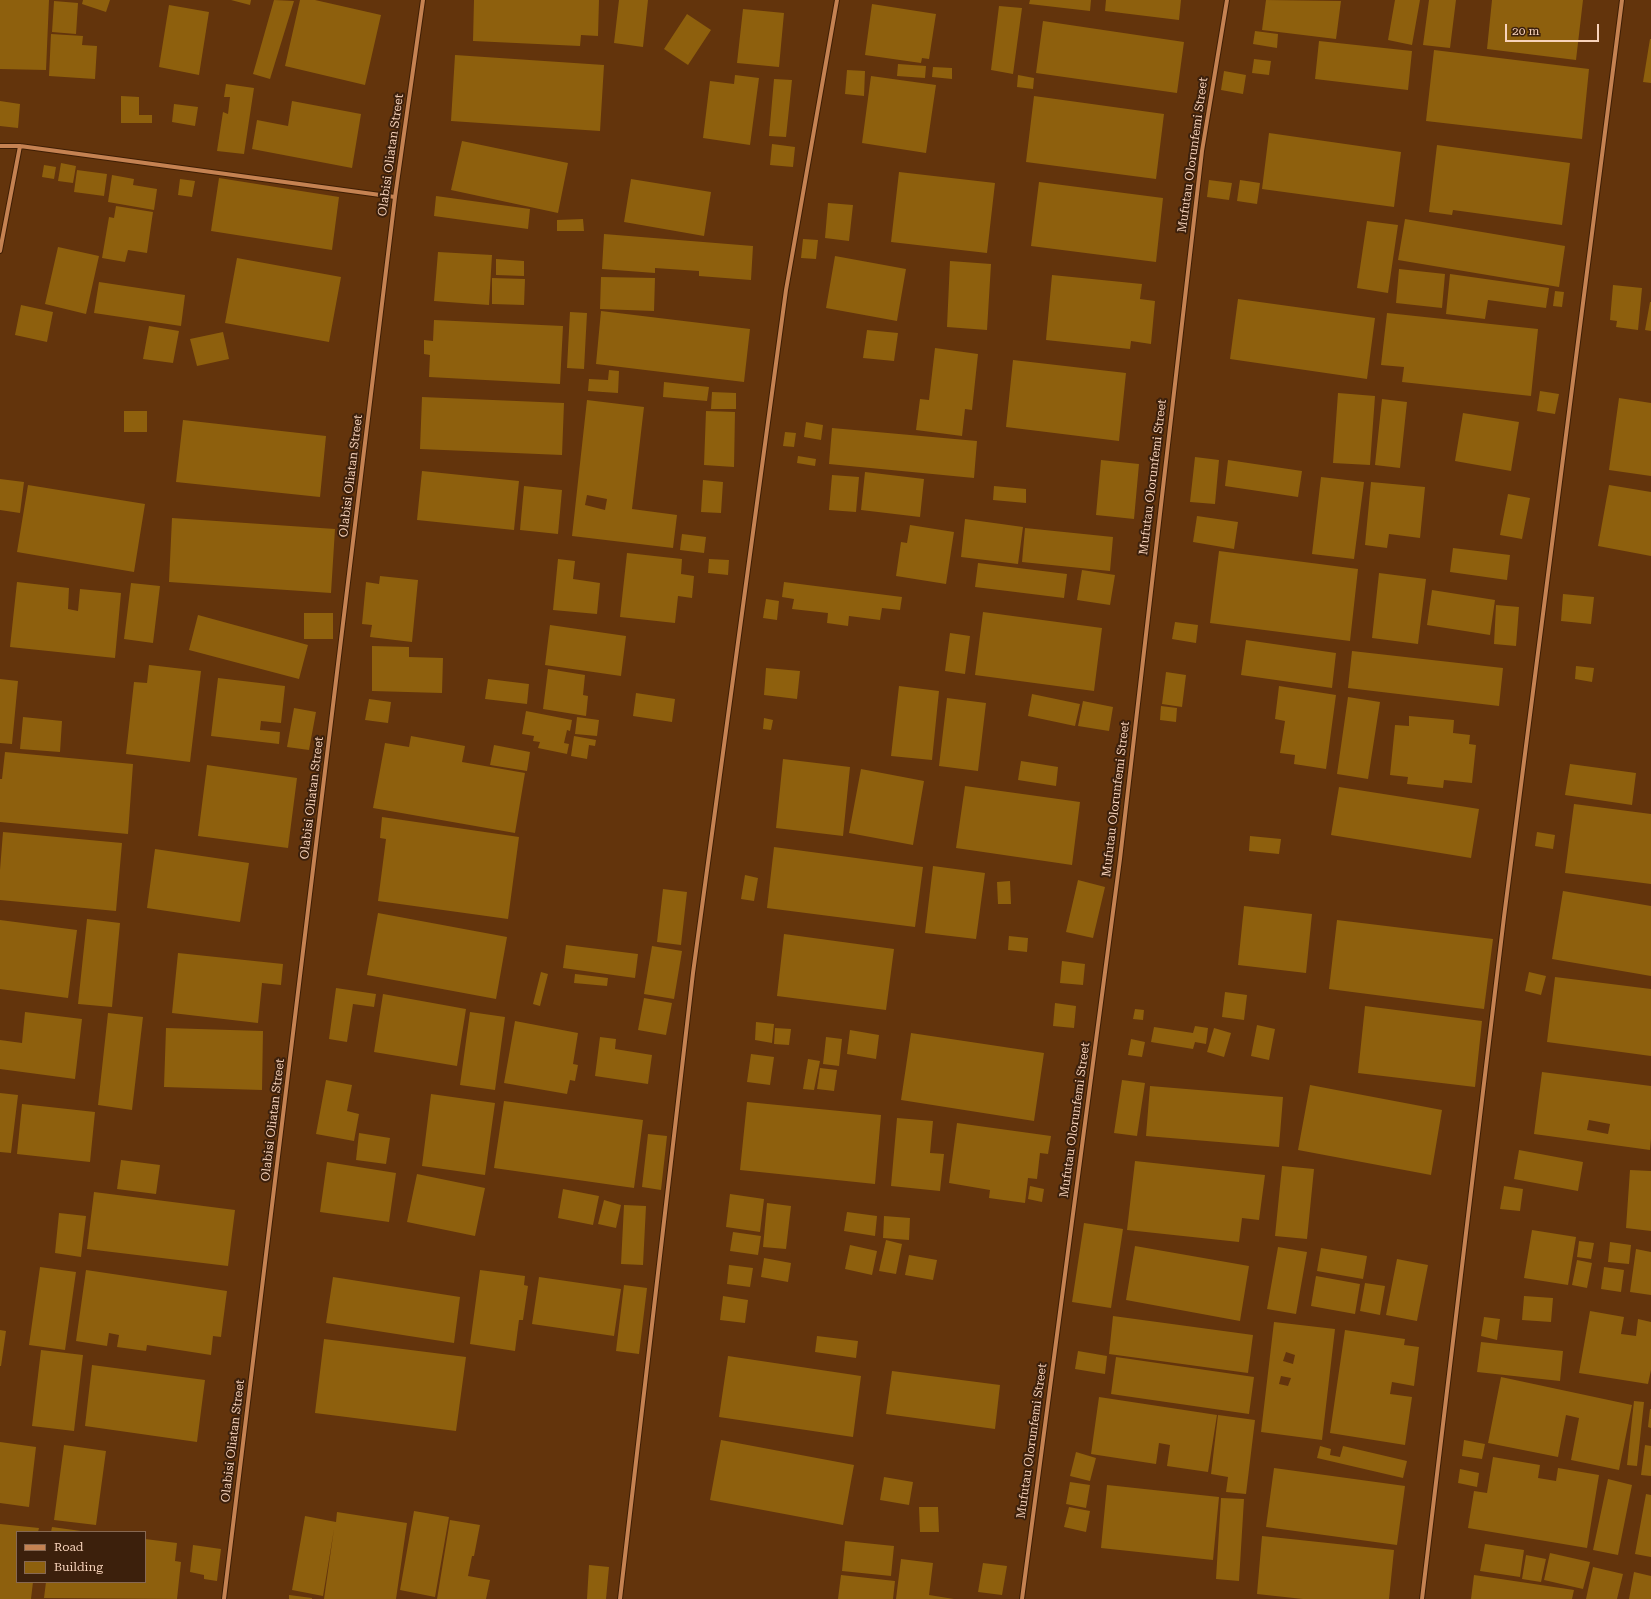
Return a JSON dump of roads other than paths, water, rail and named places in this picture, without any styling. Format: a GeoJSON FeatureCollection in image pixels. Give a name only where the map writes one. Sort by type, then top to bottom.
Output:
{"type":"FeatureCollection","features":[{"type":"Feature","properties":{"kind":"street","name":"Olabisi Oliatan Street"},"geometry":{"type":"LineString","coordinates":[[224,1599],[395,197],[423,0]]}},
{"type":"Feature","properties":{"kind":"street"},"geometry":{"type":"LineString","coordinates":[[620,1599],[692,981],[786,290],[837,0]]}},
{"type":"Feature","properties":{"kind":"street","name":"Mufutau Olorunfemi Street"},"geometry":{"type":"LineString","coordinates":[[1022,1599],[1120,859],[1202,151],[1227,0]]}},
{"type":"Feature","properties":{"kind":"street"},"geometry":{"type":"LineString","coordinates":[[1422,1599],[1504,917],[1622,0]]}},
{"type":"Feature","properties":{"kind":"street"},"geometry":{"type":"LineString","coordinates":[[0,146],[20,146],[395,197]]}},
{"type":"Feature","properties":{"kind":"street"},"geometry":{"type":"LineString","coordinates":[[0,251],[20,146]]}}]}
